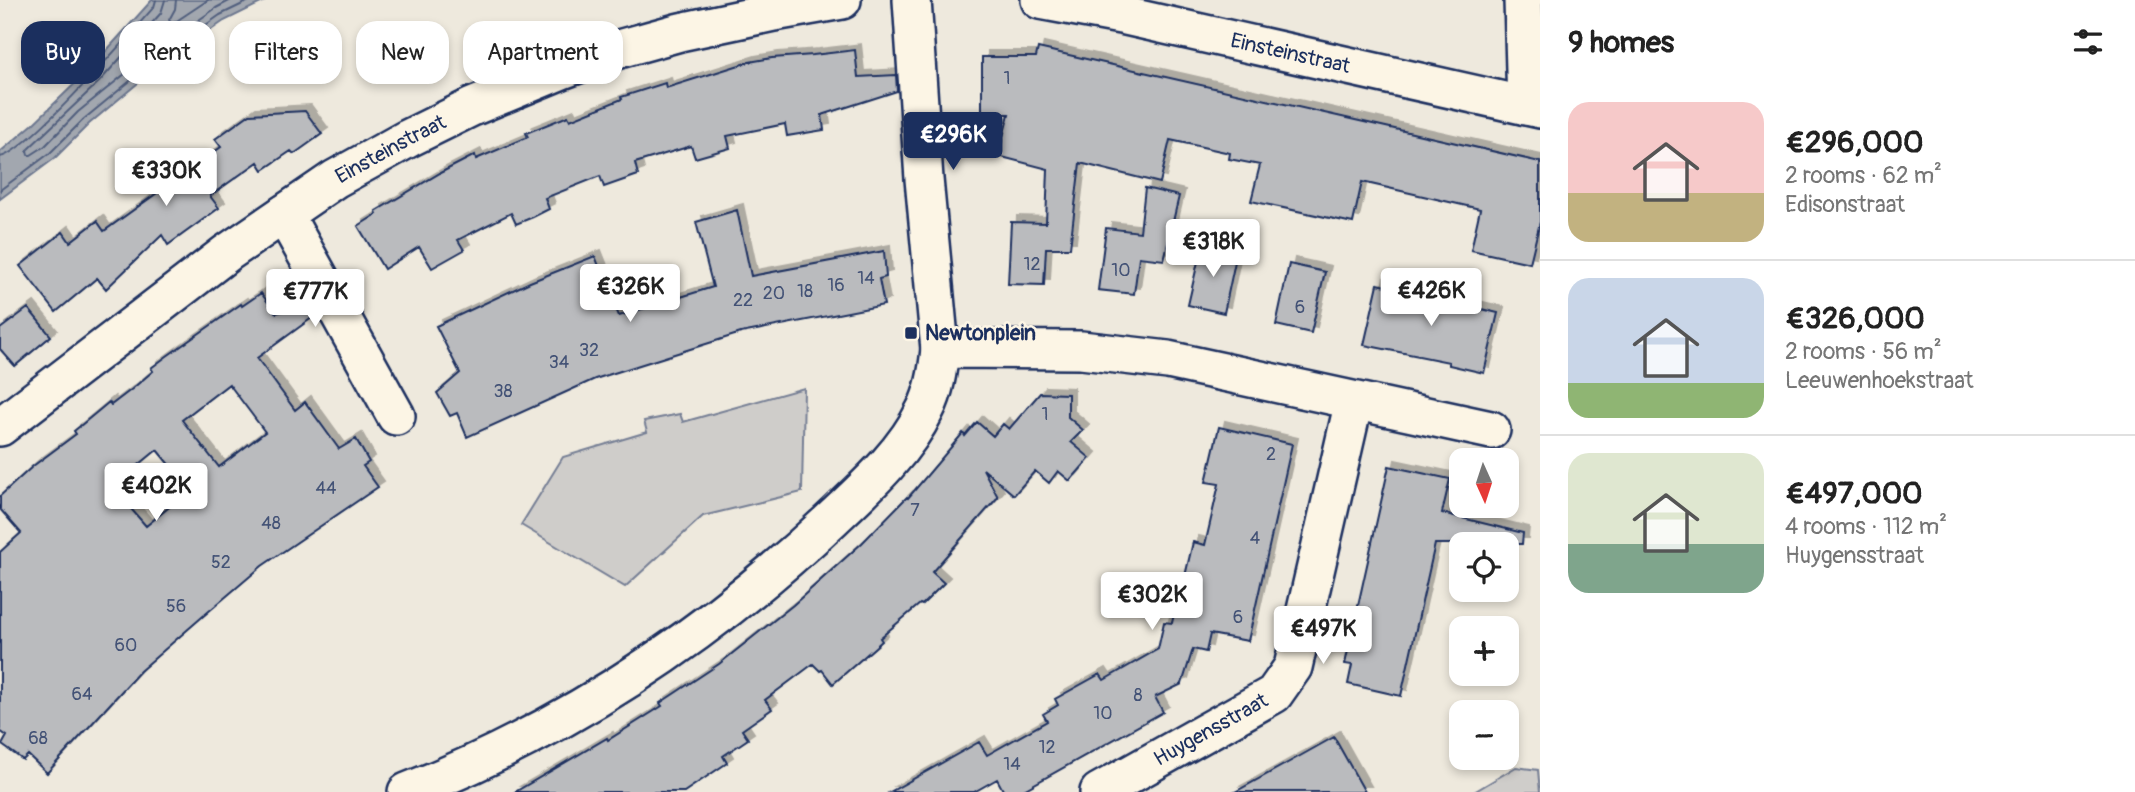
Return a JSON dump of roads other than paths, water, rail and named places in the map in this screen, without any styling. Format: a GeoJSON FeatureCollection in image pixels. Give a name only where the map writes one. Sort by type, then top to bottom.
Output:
{"type":"FeatureCollection","features":[{"type":"Feature","properties":{"kind":"street","name":"Einsteinstraat"},"geometry":{"type":"LineString","coordinates":[[0,428],[205,269],[335,179],[409,138],[472,107],[619,49],[680,32],[842,0]]}},
{"type":"Feature","properties":{"kind":"street"},"geometry":{"type":"LineString","coordinates":[[407,792],[484,759],[565,717],[627,680],[726,611],[859,494],[900,449],[925,411],[937,376],[940,349],[924,179],[912,0]]}},
{"type":"Feature","properties":{"kind":"street","name":"Einsteinstraat"},"geometry":{"type":"LineString","coordinates":[[1040,0],[1124,8],[1533,108]]}},
{"type":"Feature","properties":{"kind":"street"},"geometry":{"type":"LineString","coordinates":[[1523,0],[1533,108]]}},
{"type":"Feature","properties":{"kind":"street"},"geometry":{"type":"LineString","coordinates":[[284,214],[396,416]]}},
{"type":"Feature","properties":{"kind":"street"},"geometry":{"type":"LineString","coordinates":[[940,349],[1081,351],[1168,360],[1491,430]]}},
{"type":"Feature","properties":{"kind":"street","name":"Huygensstraat"},"geometry":{"type":"LineString","coordinates":[[1099,792],[1275,694],[1293,667],[1354,401]]}},
{"type":"Feature","properties":{"kind":"water"},"geometry":{"type":"Polygon","coordinates":[[[152,0],[267,0],[215,27],[215,21],[133,21],[152,0]]]}},
{"type":"Feature","properties":{"kind":"water"},"geometry":{"type":"Polygon","coordinates":[[[119,37],[119,84],[137,84],[89,124],[55,158],[0,199],[0,152],[75,84],[105,84],[105,52],[119,37]]]}},
{"type":"Feature","properties":{"kind":"place","name":"Newtonplein"},"geometry":{"type":"Point","coordinates":[911,333]}}]}
